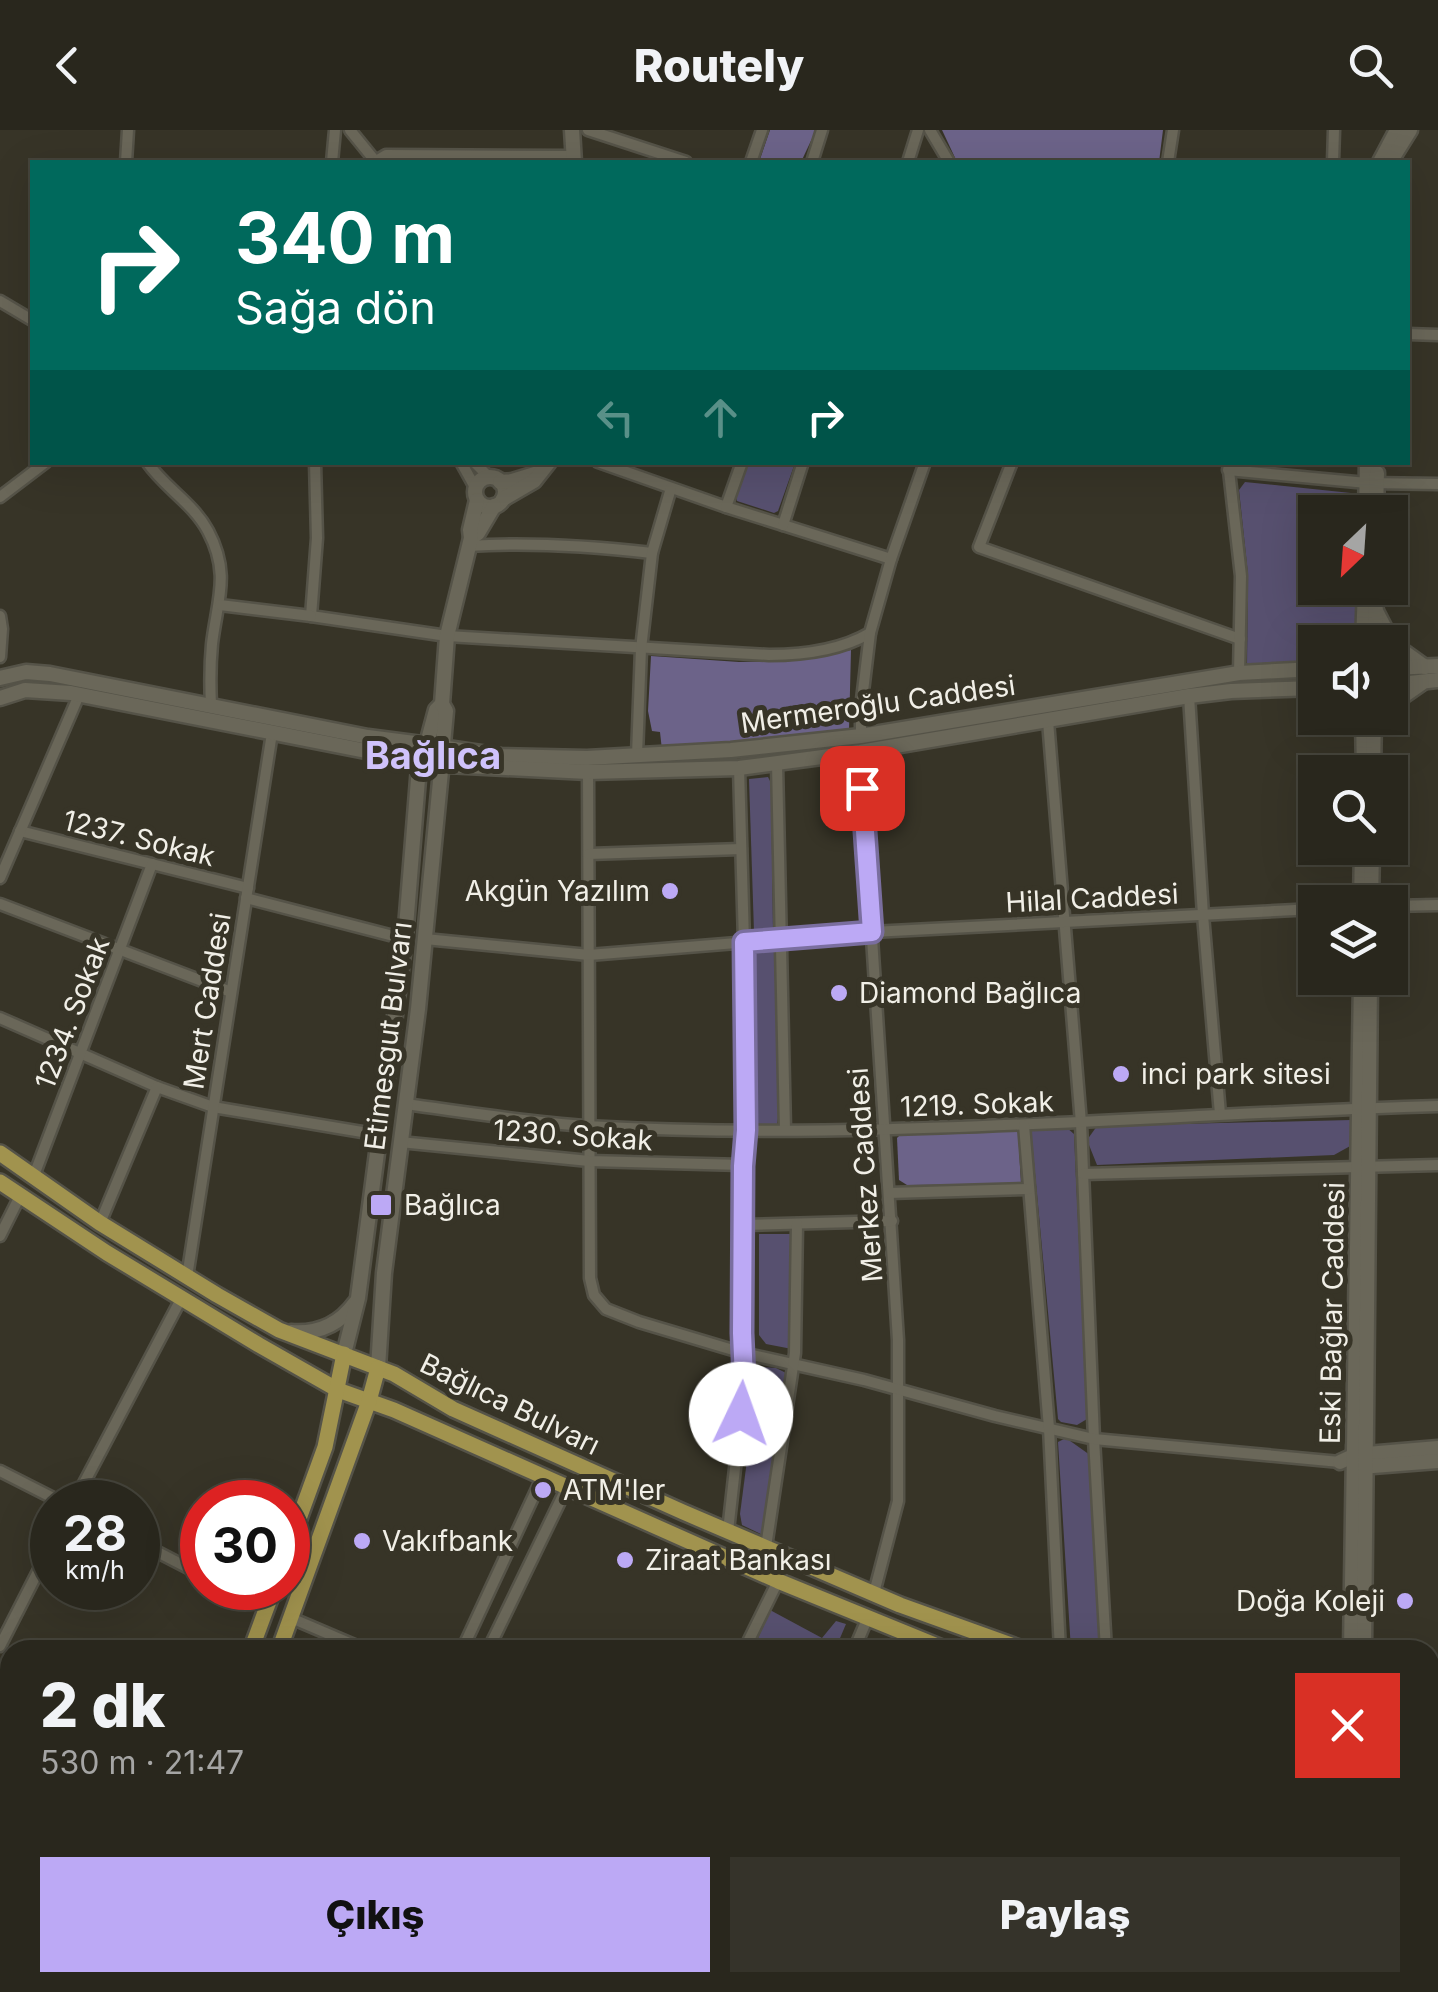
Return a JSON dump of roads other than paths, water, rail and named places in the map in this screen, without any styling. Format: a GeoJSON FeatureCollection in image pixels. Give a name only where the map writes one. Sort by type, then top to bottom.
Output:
{"type":"FeatureCollection","features":[{"type":"Feature","properties":{"kind":"main road"},"geometry":{"type":"LineString","coordinates":[[572,130],[574,159]]}},
{"type":"Feature","properties":{"kind":"main road"},"geometry":{"type":"LineString","coordinates":[[1381,160],[1397,130]]}},
{"type":"Feature","properties":{"kind":"main road"},"geometry":{"type":"LineString","coordinates":[[1391,160],[1410,130]]}},
{"type":"Feature","properties":{"kind":"main road"},"geometry":{"type":"LineString","coordinates":[[1368,465],[1374,495]]}},
{"type":"Feature","properties":{"kind":"main road"},"geometry":{"type":"LineString","coordinates":[[1370,495],[1376,465]]}},
{"type":"Feature","properties":{"kind":"main road"},"geometry":{"type":"LineString","coordinates":[[477,494],[483,505],[499,503],[527,487],[544,468]]}},
{"type":"Feature","properties":{"kind":"main road"},"geometry":{"type":"LineString","coordinates":[[418,764],[416,754],[435,744],[446,711],[442,704],[447,636],[482,480],[512,481],[544,468]]}},
{"type":"Feature","properties":{"kind":"main road"},"geometry":{"type":"LineString","coordinates":[[470,542],[505,492],[495,480]]}},
{"type":"Feature","properties":{"kind":"main road"},"geometry":{"type":"LineString","coordinates":[[1376,605],[1376,625]]}},
{"type":"Feature","properties":{"kind":"main road"},"geometry":{"type":"LineString","coordinates":[[1376,611],[1393,644],[1431,674],[1408,693]]}},
{"type":"Feature","properties":{"kind":"main road","name":"Mermeroğlu Caddesi"},"geometry":{"type":"LineString","coordinates":[[444,768],[588,772],[777,764],[861,744],[1238,674],[1298,670]]}},
{"type":"Feature","properties":{"kind":"main road","name":"Mermeroğlu Caddesi"},"geometry":{"type":"LineString","coordinates":[[0,676],[38,672],[368,737],[501,756],[588,758],[861,744],[1048,721],[1188,696],[1298,689]]}},
{"type":"Feature","properties":{"kind":"main road"},"geometry":{"type":"LineString","coordinates":[[0,698],[25,690],[79,695],[418,764],[428,772],[444,768],[449,758],[435,744]]}},
{"type":"Feature","properties":{"kind":"main road"},"geometry":{"type":"LineString","coordinates":[[1374,735],[1374,755]]}},
{"type":"Feature","properties":{"kind":"main road"},"geometry":{"type":"LineString","coordinates":[[1374,743],[1378,735]]}},
{"type":"Feature","properties":{"kind":"main road","name":"Etimesgut Bulvarı"},"geometry":{"type":"LineString","coordinates":[[310,1488],[325,1446],[358,1298],[405,939],[418,764]]}},
{"type":"Feature","properties":{"kind":"main road","name":"Etimesgut Bulvarı"},"geometry":{"type":"LineString","coordinates":[[283,1640],[370,1401],[378,1368],[384,1274],[444,768]]}},
{"type":"Feature","properties":{"kind":"main road","name":"Eski Bağlar Caddesi"},"geometry":{"type":"LineString","coordinates":[[1351,1640],[1365,1108],[1362,995]]}},
{"type":"Feature","properties":{"kind":"main road"},"geometry":{"type":"LineString","coordinates":[[1365,1108],[1369,995]]}},
{"type":"Feature","properties":{"kind":"main road","name":"Bağlıca Bulvarı"},"geometry":{"type":"LineString","coordinates":[[0,1152],[100,1223],[280,1330],[378,1368],[470,1416],[728,1531],[900,1605],[997,1640]]}},
{"type":"Feature","properties":{"kind":"main road","name":"Bağlıca Bulvarı"},"geometry":{"type":"LineString","coordinates":[[0,1182],[181,1299],[338,1390],[924,1640]]}},
{"type":"Feature","properties":{"kind":"main road"},"geometry":{"type":"LineString","coordinates":[[280,1330],[321,1330],[342,1317],[358,1298]]}},
{"type":"Feature","properties":{"kind":"main road"},"geometry":{"type":"LineString","coordinates":[[1356,1461],[1438,1448]]}},
{"type":"Feature","properties":{"kind":"main road"},"geometry":{"type":"LineString","coordinates":[[1356,1461],[1438,1461]]}},
{"type":"Feature","properties":{"kind":"main road"},"geometry":{"type":"LineString","coordinates":[[1356,1461],[1364,1640]]}},
{"type":"Feature","properties":{"kind":"main road"},"geometry":{"type":"LineString","coordinates":[[255,1640],[266,1610]]}},
{"type":"Feature","properties":{"kind":"street"},"geometry":{"type":"LineString","coordinates":[[126,160],[128,130]]}},
{"type":"Feature","properties":{"kind":"street"},"geometry":{"type":"LineString","coordinates":[[332,160],[336,130]]}},
{"type":"Feature","properties":{"kind":"street"},"geometry":{"type":"LineString","coordinates":[[350,130],[374,160]]}},
{"type":"Feature","properties":{"kind":"street"},"geometry":{"type":"LineString","coordinates":[[588,130],[680,160]]}},
{"type":"Feature","properties":{"kind":"street"},"geometry":{"type":"LineString","coordinates":[[752,160],[762,130]]}},
{"type":"Feature","properties":{"kind":"street"},"geometry":{"type":"LineString","coordinates":[[813,160],[822,130]]}},
{"type":"Feature","properties":{"kind":"street"},"geometry":{"type":"LineString","coordinates":[[909,160],[918,130]]}},
{"type":"Feature","properties":{"kind":"street"},"geometry":{"type":"LineString","coordinates":[[930,130],[948,160]]}},
{"type":"Feature","properties":{"kind":"street"},"geometry":{"type":"LineString","coordinates":[[1168,160],[1173,130]]}},
{"type":"Feature","properties":{"kind":"street"},"geometry":{"type":"LineString","coordinates":[[1333,160],[1334,130]]}},
{"type":"Feature","properties":{"kind":"street"},"geometry":{"type":"LineString","coordinates":[[379,160],[386,155],[574,159]]}},
{"type":"Feature","properties":{"kind":"street"},"geometry":{"type":"LineString","coordinates":[[0,301],[30,319]]}},
{"type":"Feature","properties":{"kind":"street"},"geometry":{"type":"LineString","coordinates":[[1410,334],[1438,336]]}},
{"type":"Feature","properties":{"kind":"street"},"geometry":{"type":"LineString","coordinates":[[0,496],[42,465]]}},
{"type":"Feature","properties":{"kind":"street"},"geometry":{"type":"LineString","coordinates":[[149,465],[159,479],[192,507],[208,530],[218,556],[220,605],[212,640],[211,706]]}},
{"type":"Feature","properties":{"kind":"street"},"geometry":{"type":"LineString","coordinates":[[311,616],[317,538],[314,465]]}},
{"type":"Feature","properties":{"kind":"street"},"geometry":{"type":"LineString","coordinates":[[463,465],[477,494]]}},
{"type":"Feature","properties":{"kind":"street"},"geometry":{"type":"LineString","coordinates":[[478,465],[495,480]]}},
{"type":"Feature","properties":{"kind":"street"},"geometry":{"type":"LineString","coordinates":[[606,465],[891,559]]}},
{"type":"Feature","properties":{"kind":"street"},"geometry":{"type":"LineString","coordinates":[[726,507],[741,465]]}},
{"type":"Feature","properties":{"kind":"street"},"geometry":{"type":"LineString","coordinates":[[782,525],[802,465]]}},
{"type":"Feature","properties":{"kind":"street","name":"Merkez Caddesi"},"geometry":{"type":"LineString","coordinates":[[874,1593],[898,1500],[898,1340],[861,708],[870,633],[924,465]]}},
{"type":"Feature","properties":{"kind":"street"},"geometry":{"type":"LineString","coordinates":[[1011,465],[980,547],[1240,639]]}},
{"type":"Feature","properties":{"kind":"street"},"geometry":{"type":"LineString","coordinates":[[1322,465],[1322,479]]}},
{"type":"Feature","properties":{"kind":"street"},"geometry":{"type":"LineString","coordinates":[[1238,674],[1240,576],[1228,466],[1322,479],[1438,484]]}},
{"type":"Feature","properties":{"kind":"street"},"geometry":{"type":"LineString","coordinates":[[636,755],[640,649],[652,552],[671,488]]}},
{"type":"Feature","properties":{"kind":"street"},"geometry":{"type":"LineString","coordinates":[[470,542],[652,552]]}},
{"type":"Feature","properties":{"kind":"street"},"geometry":{"type":"LineString","coordinates":[[220,605],[447,636],[786,656],[834,646],[870,633]]}},
{"type":"Feature","properties":{"kind":"street"},"geometry":{"type":"LineString","coordinates":[[0,616],[0,657]]}},
{"type":"Feature","properties":{"kind":"street"},"geometry":{"type":"LineString","coordinates":[[0,878],[79,695]]}},
{"type":"Feature","properties":{"kind":"street"},"geometry":{"type":"LineString","coordinates":[[1188,696],[1220,1114]]}},
{"type":"Feature","properties":{"kind":"street"},"geometry":{"type":"LineString","coordinates":[[1048,721],[1081,1123],[1105,1640]]}},
{"type":"Feature","properties":{"kind":"street","name":"Mert Caddesi"},"geometry":{"type":"LineString","coordinates":[[187,1277],[272,733]]}},
{"type":"Feature","properties":{"kind":"street"},"geometry":{"type":"LineString","coordinates":[[777,764],[785,1130]]}},
{"type":"Feature","properties":{"kind":"street"},"geometry":{"type":"LineString","coordinates":[[728,1531],[744,1379],[746,1130],[739,768]]}},
{"type":"Feature","properties":{"kind":"street"},"geometry":{"type":"LineString","coordinates":[[588,772],[590,1278],[598,1302],[614,1314],[744,1353],[1094,1438],[1356,1461]]}},
{"type":"Feature","properties":{"kind":"street","name":"1237. Sokak"},"geometry":{"type":"LineString","coordinates":[[20,832],[152,864],[405,939]]}},
{"type":"Feature","properties":{"kind":"street"},"geometry":{"type":"LineString","coordinates":[[589,854],[741,850]]}},
{"type":"Feature","properties":{"kind":"street","name":"1234. Sokak"},"geometry":{"type":"LineString","coordinates":[[33,1178],[152,864]]}},
{"type":"Feature","properties":{"kind":"street"},"geometry":{"type":"LineString","coordinates":[[0,904],[232,992]]}},
{"type":"Feature","properties":{"kind":"street"},"geometry":{"type":"LineString","coordinates":[[1408,906],[1438,905]]}},
{"type":"Feature","properties":{"kind":"street","name":"Hilal Caddesi"},"geometry":{"type":"LineString","coordinates":[[425,939],[589,954],[872,932],[1298,910]]}},
{"type":"Feature","properties":{"kind":"street"},"geometry":{"type":"LineString","coordinates":[[0,1018],[214,1108],[380,1136]]}},
{"type":"Feature","properties":{"kind":"street"},"geometry":{"type":"LineString","coordinates":[[100,1223],[157,1087]]}},
{"type":"Feature","properties":{"kind":"street","name":"1219. Sokak"},"geometry":{"type":"LineString","coordinates":[[405,1104],[589,1126],[746,1130],[883,1130],[1438,1106]]}},
{"type":"Feature","properties":{"kind":"street"},"geometry":{"type":"LineString","coordinates":[[1024,1125],[1049,1428],[1060,1640]]}},
{"type":"Feature","properties":{"kind":"street","name":"1230. Sokak"},"geometry":{"type":"LineString","coordinates":[[400,1142],[588,1161],[743,1166]]}},
{"type":"Feature","properties":{"kind":"street"},"geometry":{"type":"LineString","coordinates":[[1083,1174],[1438,1164]]}},
{"type":"Feature","properties":{"kind":"street"},"geometry":{"type":"LineString","coordinates":[[889,1193],[1030,1189]]}},
{"type":"Feature","properties":{"kind":"street"},"geometry":{"type":"LineString","coordinates":[[0,1236],[20,1196]]}},
{"type":"Feature","properties":{"kind":"street"},"geometry":{"type":"LineString","coordinates":[[743,1225],[892,1222]]}},
{"type":"Feature","properties":{"kind":"street"},"geometry":{"type":"LineString","coordinates":[[766,1547],[794,1364],[797,1224]]}},
{"type":"Feature","properties":{"kind":"street"},"geometry":{"type":"LineString","coordinates":[[86,1480],[181,1299]]}},
{"type":"Feature","properties":{"kind":"street"},"geometry":{"type":"LineString","coordinates":[[0,1471],[30,1486]]}},
{"type":"Feature","properties":{"kind":"street"},"geometry":{"type":"LineString","coordinates":[[467,1640],[543,1476]]}},
{"type":"Feature","properties":{"kind":"street"},"geometry":{"type":"LineString","coordinates":[[493,1640],[567,1487]]}},
{"type":"Feature","properties":{"kind":"street"},"geometry":{"type":"LineString","coordinates":[[749,1640],[778,1580]]}},
{"type":"Feature","properties":{"kind":"street"},"geometry":{"type":"LineString","coordinates":[[4,1640],[30,1588]]}},
{"type":"Feature","properties":{"kind":"street"},"geometry":{"type":"LineString","coordinates":[[858,1640],[868,1617]]}},
{"type":"Feature","properties":{"kind":"street"},"geometry":{"type":"LineString","coordinates":[[291,1618],[343,1640]]}},
{"type":"Feature","properties":{"kind":"place","name":"Akgün Yazılım"},"geometry":{"type":"Point","coordinates":[670,891]}},
{"type":"Feature","properties":{"kind":"place","name":"Diamond Bağlıca"},"geometry":{"type":"Point","coordinates":[839,993]}},
{"type":"Feature","properties":{"kind":"place","name":"inci park sitesi"},"geometry":{"type":"Point","coordinates":[1121,1074]}},
{"type":"Feature","properties":{"kind":"place","name":"Bağlıca"},"geometry":{"type":"Point","coordinates":[381,1205]}},
{"type":"Feature","properties":{"kind":"place","name":"ATM'ler"},"geometry":{"type":"Point","coordinates":[543,1490]}},
{"type":"Feature","properties":{"kind":"place","name":"Vakıfbank"},"geometry":{"type":"Point","coordinates":[362,1541]}},
{"type":"Feature","properties":{"kind":"place","name":"Ziraat Bankası"},"geometry":{"type":"Point","coordinates":[625,1560]}},
{"type":"Feature","properties":{"kind":"place","name":"Doğa Koleji"},"geometry":{"type":"Point","coordinates":[1405,1601]}},
{"type":"Feature","properties":{"kind":"district","name":"Bağlıca"},"geometry":{"type":"Point","coordinates":[433,755]}}]}
